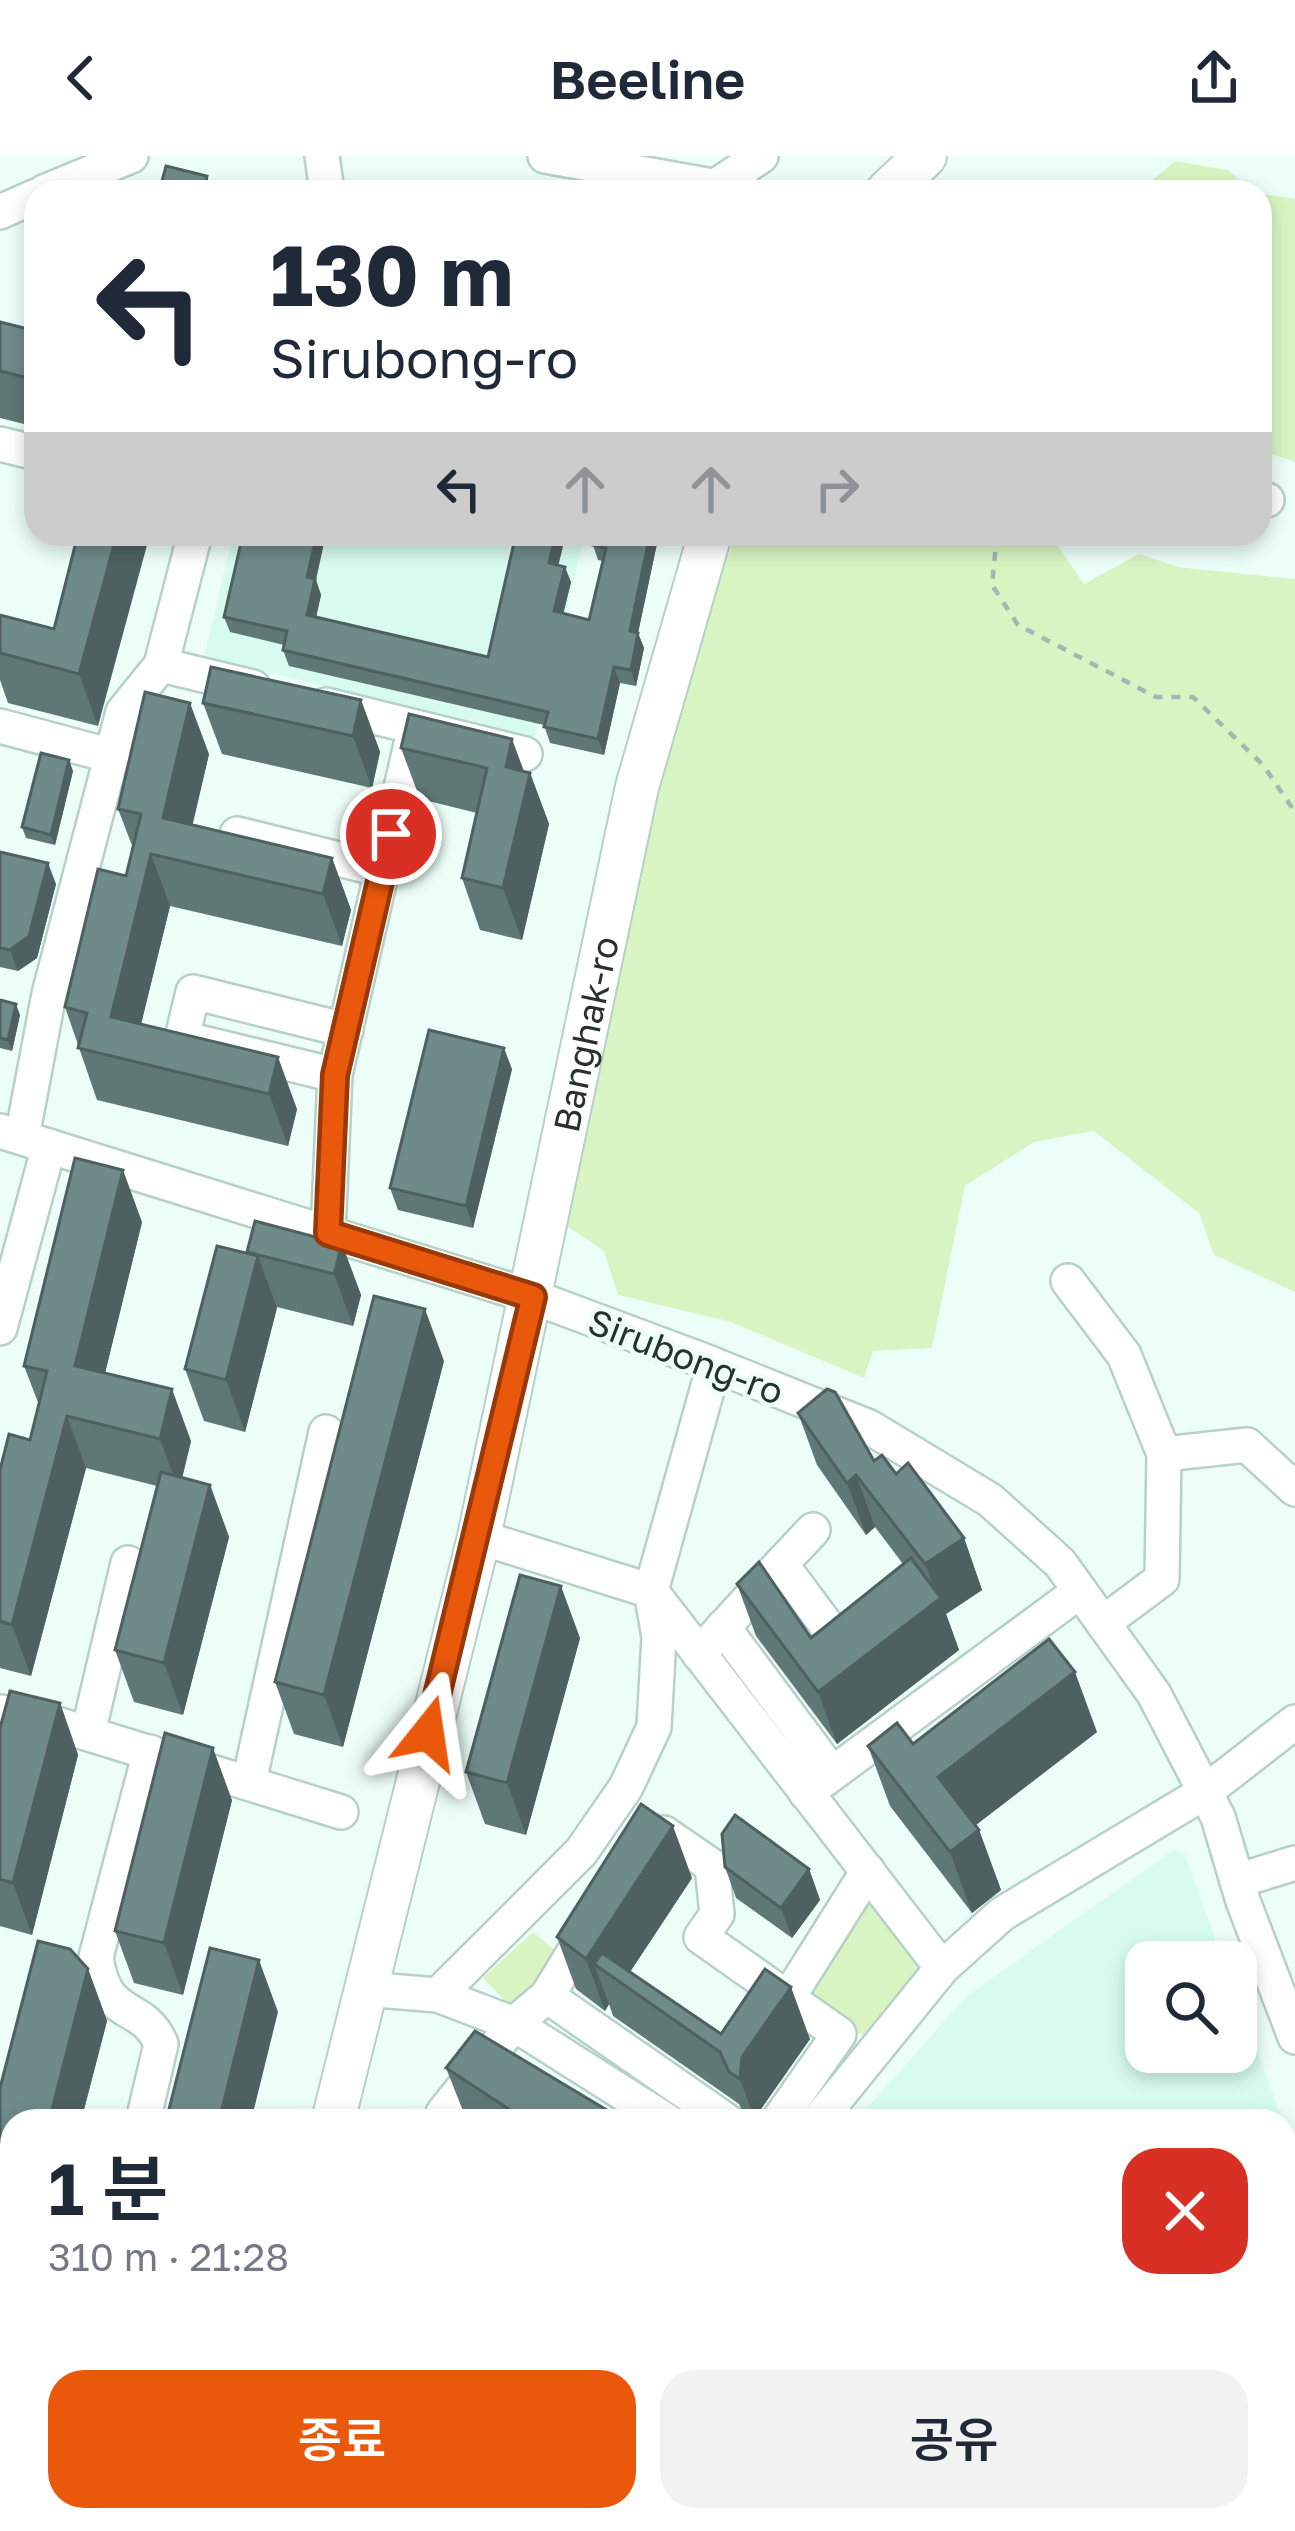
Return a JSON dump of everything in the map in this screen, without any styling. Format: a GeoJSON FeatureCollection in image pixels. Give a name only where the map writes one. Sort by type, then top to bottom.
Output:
{"type":"FeatureCollection","features":[{"type":"Feature","properties":{"kind":"main road"},"geometry":{"type":"LineString","coordinates":[[900,180],[925,156]]}},
{"type":"Feature","properties":{"kind":"main road","name":"Banghak-ro"},"geometry":{"type":"LineString","coordinates":[[336,2109],[479,1538],[533,1297],[600,946],[638,787],[707,546]]}},
{"type":"Feature","properties":{"kind":"street"},"geometry":{"type":"LineString","coordinates":[[74,180],[131,156]]}},
{"type":"Feature","properties":{"kind":"street"},"geometry":{"type":"LineString","coordinates":[[545,156],[686,180]]}},
{"type":"Feature","properties":{"kind":"street"},"geometry":{"type":"LineString","coordinates":[[740,180],[761,156]]}},
{"type":"Feature","properties":{"kind":"street"},"geometry":{"type":"LineString","coordinates":[[0,1328],[24,1138],[49,994],[123,712],[161,665],[192,546]]}},
{"type":"Feature","properties":{"kind":"street"},"geometry":{"type":"LineString","coordinates":[[161,665],[525,754]]}},
{"type":"Feature","properties":{"kind":"street"},"geometry":{"type":"LineString","coordinates":[[0,726],[112,756]]}},
{"type":"Feature","properties":{"kind":"street"},"geometry":{"type":"LineString","coordinates":[[328,1233],[335,1075],[415,727]]}},
{"type":"Feature","properties":{"kind":"street"},"geometry":{"type":"LineString","coordinates":[[237,834],[383,870]]}},
{"type":"Feature","properties":{"kind":"street"},"geometry":{"type":"LineString","coordinates":[[335,1075],[182,1038],[193,992],[346,1030]]}},
{"type":"Feature","properties":{"kind":"street","name":"Sirubong-ro"},"geometry":{"type":"LineString","coordinates":[[24,1138],[533,1297],[869,1427],[990,1500],[1060,1563],[1154,1694],[1205,1792],[1295,2037]]}},
{"type":"Feature","properties":{"kind":"street"},"geometry":{"type":"LineString","coordinates":[[1068,1281],[1124,1355],[1164,1454],[1162,1579],[1103,1623]]}},
{"type":"Feature","properties":{"kind":"street"},"geometry":{"type":"LineString","coordinates":[[438,1995],[581,1852],[626,1787],[654,1727],[659,1637],[651,1591],[714,1365]]}},
{"type":"Feature","properties":{"kind":"street"},"geometry":{"type":"LineString","coordinates":[[249,1783],[326,1432]]}},
{"type":"Feature","properties":{"kind":"street"},"geometry":{"type":"LineString","coordinates":[[1164,1454],[1247,1445],[1295,1489]]}},
{"type":"Feature","properties":{"kind":"street"},"geometry":{"type":"LineString","coordinates":[[699,1654],[813,1530]]}},
{"type":"Feature","properties":{"kind":"street"},"geometry":{"type":"LineString","coordinates":[[479,1538],[651,1591],[942,1968]]}},
{"type":"Feature","properties":{"kind":"street"},"geometry":{"type":"LineString","coordinates":[[88,1733],[128,1563]]}},
{"type":"Feature","properties":{"kind":"street"},"geometry":{"type":"LineString","coordinates":[[781,1564],[830,1630]]}},
{"type":"Feature","properties":{"kind":"street"},"geometry":{"type":"LineString","coordinates":[[806,1792],[1081,1591]]}},
{"type":"Feature","properties":{"kind":"street"},"geometry":{"type":"LineString","coordinates":[[723,1628],[820,1757]]}},
{"type":"Feature","properties":{"kind":"street"},"geometry":{"type":"LineString","coordinates":[[0,1712],[88,1733],[341,1812]]}},
{"type":"Feature","properties":{"kind":"street"},"geometry":{"type":"LineString","coordinates":[[828,2109],[942,1968],[1002,1914],[1205,1792],[1295,1722]]}},
{"type":"Feature","properties":{"kind":"street"},"geometry":{"type":"LineString","coordinates":[[146,2109],[161,2044],[144,2021],[110,2000],[101,1988],[96,1958],[150,1752]]}},
{"type":"Feature","properties":{"kind":"street"},"geometry":{"type":"LineString","coordinates":[[445,2109],[514,2024],[548,1996],[646,1834],[664,1833],[712,1866],[718,1914],[701,1937],[839,2034],[786,2109]]}},
{"type":"Feature","properties":{"kind":"street"},"geometry":{"type":"LineString","coordinates":[[1237,1881],[1295,1864]]}},
{"type":"Feature","properties":{"kind":"street"},"geometry":{"type":"LineString","coordinates":[[788,1998],[868,1871]]}},
{"type":"Feature","properties":{"kind":"street"},"geometry":{"type":"LineString","coordinates":[[364,1990],[438,1995],[514,2024],[648,2109]]}},
{"type":"Feature","properties":{"kind":"street"},"geometry":{"type":"LineString","coordinates":[[548,1996],[711,2109]]}},
{"type":"Feature","properties":{"kind":"street"},"geometry":{"type":"LineString","coordinates":[[489,2054],[524,2077]]}},
{"type":"Feature","properties":{"kind":"path"},"geometry":{"type":"LineString","coordinates":[[996,546],[992,585],[1018,625],[1156,697],[1192,697],[1263,765],[1295,812]]}},
{"type":"Feature","properties":{"kind":"shaded area"},"geometry":{"type":"Polygon","coordinates":[[[230,546],[582,546],[535,737],[204,657],[230,546]]]}},
{"type":"Feature","properties":{"kind":"shaded area"},"geometry":{"type":"Polygon","coordinates":[[[1175,1849],[1185,1855],[1216,1941],[1125,1941],[1125,2073],[1257,2073],[1257,2050],[1279,2109],[866,2109],[967,1996],[1175,1849]]]}},
{"type":"Feature","properties":{"kind":"green space"},"geometry":{"type":"Polygon","coordinates":[[[1175,161],[1228,170],[1239,180],[1153,180],[1175,161]]]}},
{"type":"Feature","properties":{"kind":"green space"},"geometry":{"type":"Polygon","coordinates":[[[1272,195],[1295,198],[1295,462],[1272,454],[1272,195]]]}},
{"type":"Feature","properties":{"kind":"green space"},"geometry":{"type":"Polygon","coordinates":[[[732,546],[1058,546],[1084,584],[1139,554],[1178,567],[1295,579],[1295,1292],[1214,1255],[1199,1213],[1094,1131],[1034,1142],[965,1186],[932,1348],[873,1351],[864,1378],[731,1322],[618,1295],[604,1251],[564,1224],[659,790],[732,546]]]}},
{"type":"Feature","properties":{"kind":"green space"},"geometry":{"type":"Polygon","coordinates":[[[869,1887],[929,1966],[870,2041],[803,1994],[869,1887]]]}},
{"type":"Feature","properties":{"kind":"green space"},"geometry":{"type":"Polygon","coordinates":[[[533,1932],[560,1955],[541,1989],[513,2009],[483,1978],[533,1932]]]}},
{"type":"Feature","properties":{"kind":"building"},"geometry":{"type":"Polygon","coordinates":[[[166,166],[207,176],[206,180],[162,180],[166,166]]]}},
{"type":"Feature","properties":{"kind":"building"},"geometry":{"type":"Polygon","coordinates":[[[0,322],[24,328],[24,377],[0,371],[0,322]]]}},
{"type":"Feature","properties":{"kind":"building"},"geometry":{"type":"Polygon","coordinates":[[[75,546],[114,546],[79,674],[0,653],[0,615],[54,629],[75,546]]]}},
{"type":"Feature","properties":{"kind":"building"},"geometry":{"type":"Polygon","coordinates":[[[240,546],[314,546],[307,577],[315,579],[307,615],[488,657],[513,546],[553,546],[549,563],[565,567],[554,611],[589,620],[606,548],[597,546],[648,546],[630,631],[638,633],[631,670],[614,667],[598,739],[544,727],[548,712],[283,650],[287,631],[224,617],[240,546]]]}},
{"type":"Feature","properties":{"kind":"building"},"geometry":{"type":"Polygon","coordinates":[[[211,667],[361,700],[353,736],[203,703],[211,667]]]}},
{"type":"Feature","properties":{"kind":"building"},"geometry":{"type":"Polygon","coordinates":[[[145,692],[190,703],[163,818],[332,858],[323,894],[151,854],[111,1017],[278,1057],[269,1094],[78,1048],[87,1013],[65,1007],[98,869],[126,876],[141,814],[118,809],[145,692]]]}},
{"type":"Feature","properties":{"kind":"building"},"geometry":{"type":"Polygon","coordinates":[[[409,714],[512,739],[506,767],[530,773],[503,888],[462,878],[487,768],[401,748],[409,714]]]}},
{"type":"Feature","properties":{"kind":"building"},"geometry":{"type":"Polygon","coordinates":[[[41,753],[69,760],[51,835],[22,827],[41,753]]]}},
{"type":"Feature","properties":{"kind":"building"},"geometry":{"type":"Polygon","coordinates":[[[0,852],[48,863],[29,936],[10,950],[0,948],[0,852]]]}},
{"type":"Feature","properties":{"kind":"building"},"geometry":{"type":"Polygon","coordinates":[[[0,1000],[16,1004],[8,1040],[0,1038],[0,1000]]]}},
{"type":"Feature","properties":{"kind":"building"},"geometry":{"type":"Polygon","coordinates":[[[429,1030],[504,1048],[466,1206],[390,1188],[429,1030]]]}},
{"type":"Feature","properties":{"kind":"building"},"geometry":{"type":"Polygon","coordinates":[[[75,1158],[123,1170],[75,1366],[172,1389],[160,1439],[67,1416],[12,1625],[0,1621],[0,1470],[9,1434],[30,1440],[47,1371],[24,1366],[75,1158]]]}},
{"type":"Feature","properties":{"kind":"building"},"geometry":{"type":"Polygon","coordinates":[[[255,1221],[342,1244],[334,1274],[247,1252],[255,1221]]]}},
{"type":"Feature","properties":{"kind":"building"},"geometry":{"type":"Polygon","coordinates":[[[217,1246],[258,1256],[226,1380],[185,1369],[217,1246]]]}},
{"type":"Feature","properties":{"kind":"building"},"geometry":{"type":"Polygon","coordinates":[[[374,1296],[425,1309],[324,1695],[275,1682],[374,1296]]]}},
{"type":"Feature","properties":{"kind":"building"},"geometry":{"type":"Polygon","coordinates":[[[827,1389],[835,1392],[874,1461],[882,1455],[896,1474],[908,1463],[964,1538],[925,1564],[856,1475],[847,1483],[798,1413],[827,1389]]]}},
{"type":"Feature","properties":{"kind":"building"},"geometry":{"type":"Polygon","coordinates":[[[161,1472],[210,1485],[164,1663],[115,1650],[161,1472]]]}},
{"type":"Feature","properties":{"kind":"building"},"geometry":{"type":"Polygon","coordinates":[[[911,1558],[941,1598],[818,1692],[737,1584],[759,1562],[811,1638],[911,1558]]]}},
{"type":"Feature","properties":{"kind":"building"},"geometry":{"type":"Polygon","coordinates":[[[520,1575],[561,1586],[507,1783],[466,1772],[520,1575]]]}},
{"type":"Feature","properties":{"kind":"building"},"geometry":{"type":"Polygon","coordinates":[[[1049,1639],[1075,1672],[938,1777],[979,1830],[950,1852],[868,1746],[897,1723],[913,1744],[1049,1639]]]}},
{"type":"Feature","properties":{"kind":"building"},"geometry":{"type":"Polygon","coordinates":[[[10,1691],[60,1703],[13,1883],[0,1879],[0,1728],[10,1691]]]}},
{"type":"Feature","properties":{"kind":"building"},"geometry":{"type":"Polygon","coordinates":[[[165,1733],[213,1748],[164,1943],[115,1931],[165,1733]]]}},
{"type":"Feature","properties":{"kind":"building"},"geometry":{"type":"Polygon","coordinates":[[[641,1804],[673,1826],[586,1959],[557,1937],[641,1804]]]}},
{"type":"Feature","properties":{"kind":"building"},"geometry":{"type":"Polygon","coordinates":[[[735,1815],[809,1869],[781,1908],[725,1867],[722,1834],[735,1815]]]}},
{"type":"Feature","properties":{"kind":"building"},"geometry":{"type":"Polygon","coordinates":[[[38,1941],[70,1949],[88,1969],[52,2109],[0,2109],[0,2088],[38,1941]]]}},
{"type":"Feature","properties":{"kind":"building"},"geometry":{"type":"Polygon","coordinates":[[[210,1948],[259,1960],[222,2109],[169,2109],[210,1948]]]}},
{"type":"Feature","properties":{"kind":"building"},"geometry":{"type":"Polygon","coordinates":[[[602,1953],[721,2034],[765,1969],[791,1987],[742,2057],[740,2079],[729,2072],[720,2052],[594,1964],[602,1953]]]}},
{"type":"Feature","properties":{"kind":"building"},"geometry":{"type":"Polygon","coordinates":[[[475,2031],[605,2109],[509,2109],[446,2068],[475,2031]]]}},
{"type":"Feature","properties":{"kind":"route"},"geometry":{"type":"LineString","coordinates":[[391,834],[335,1075],[328,1233],[533,1297],[479,1538],[428,1733]]}}]}
